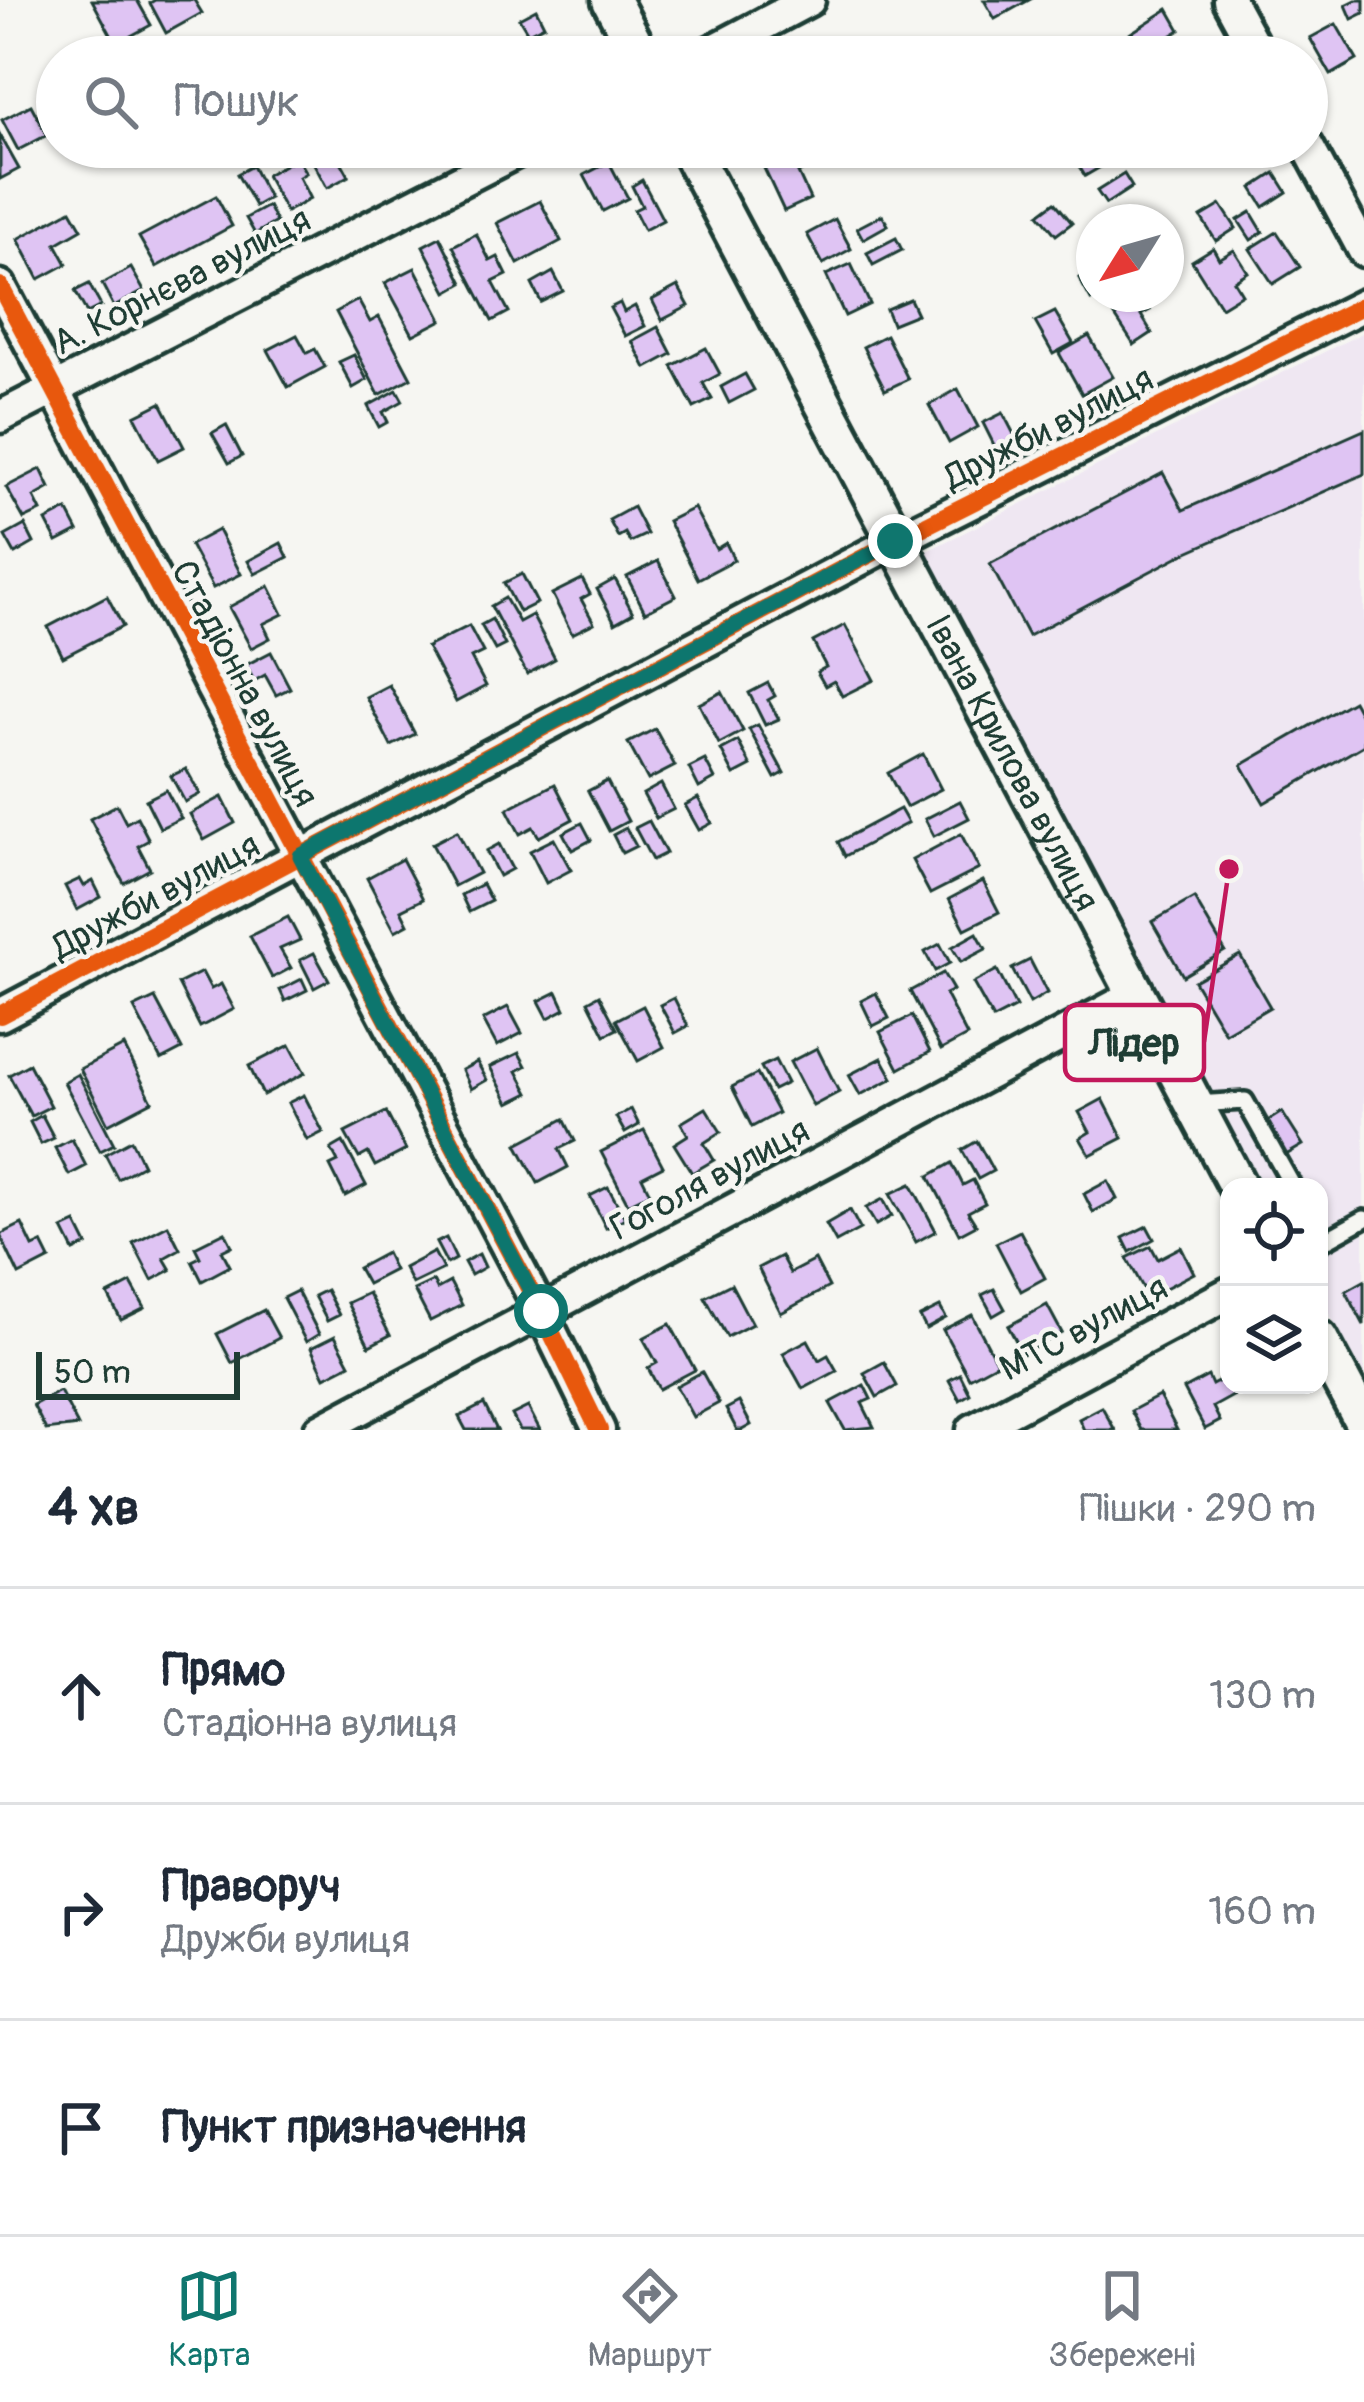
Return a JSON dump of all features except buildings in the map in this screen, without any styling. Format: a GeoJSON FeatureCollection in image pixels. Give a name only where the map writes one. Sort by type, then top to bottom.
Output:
{"type":"FeatureCollection","features":[{"type":"Feature","properties":{"kind":"street"},"geometry":{"type":"LineString","coordinates":[[611,0],[630,36]]}},
{"type":"Feature","properties":{"kind":"street"},"geometry":{"type":"LineString","coordinates":[[741,36],[809,0]]}},
{"type":"Feature","properties":{"kind":"street"},"geometry":{"type":"LineString","coordinates":[[1229,0],[1249,36]]}},
{"type":"Feature","properties":{"kind":"street","name":"А. Корнєва вулиця"},"geometry":{"type":"LineString","coordinates":[[0,417],[485,168]]}},
{"type":"Feature","properties":{"kind":"street","name":"Івана Крилова вулиця"},"geometry":{"type":"LineString","coordinates":[[699,168],[1233,1178]]}},
{"type":"Feature","properties":{"kind":"street"},"geometry":{"type":"LineString","coordinates":[[1319,168],[1364,251]]}},
{"type":"Feature","properties":{"kind":"street","name":"Стадіонна вулиця"},"geometry":{"type":"LineString","coordinates":[[0,286],[541,1311],[599,1430]]}},
{"type":"Feature","properties":{"kind":"street","name":"Дружби вулиця"},"geometry":{"type":"LineString","coordinates":[[0,1015],[895,541],[1364,305]]}},
{"type":"Feature","properties":{"kind":"street","name":"Гоголя вулиця"},"geometry":{"type":"LineString","coordinates":[[320,1430],[1136,995]]}},
{"type":"Feature","properties":{"kind":"street","name":"МТС вулиця"},"geometry":{"type":"LineString","coordinates":[[973,1430],[1220,1298]]}},
{"type":"Feature","properties":{"kind":"street"},"geometry":{"type":"LineString","coordinates":[[1328,1356],[1364,1423]]}},
{"type":"Feature","properties":{"kind":"lane"},"geometry":{"type":"LineString","coordinates":[[1194,1104],[1245,1101],[1288,1178]]}},
{"type":"Feature","properties":{"kind":"lane"},"geometry":{"type":"LineString","coordinates":[[1328,1237],[1364,1219]]}},
{"type":"Feature","properties":{"kind":"shaded area"},"geometry":{"type":"Polygon","coordinates":[[[1364,332],[1364,1379],[1328,1311],[1328,1178],[1257,1178],[925,552],[1364,332]]]}},
{"type":"Feature","properties":{"kind":"cycle path"},"geometry":{"type":"LineString","coordinates":[[0,286],[541,1311],[599,1430]]}},
{"type":"Feature","properties":{"kind":"cycle path"},"geometry":{"type":"LineString","coordinates":[[0,1015],[895,541],[1364,305]]}},
{"type":"Feature","properties":{"kind":"place","name":"Лідер"},"geometry":{"type":"Point","coordinates":[1229,869]}},
{"type":"Feature","properties":{"kind":"route"},"geometry":{"type":"LineString","coordinates":[[541,1311],[300,856],[895,541]]}}]}
